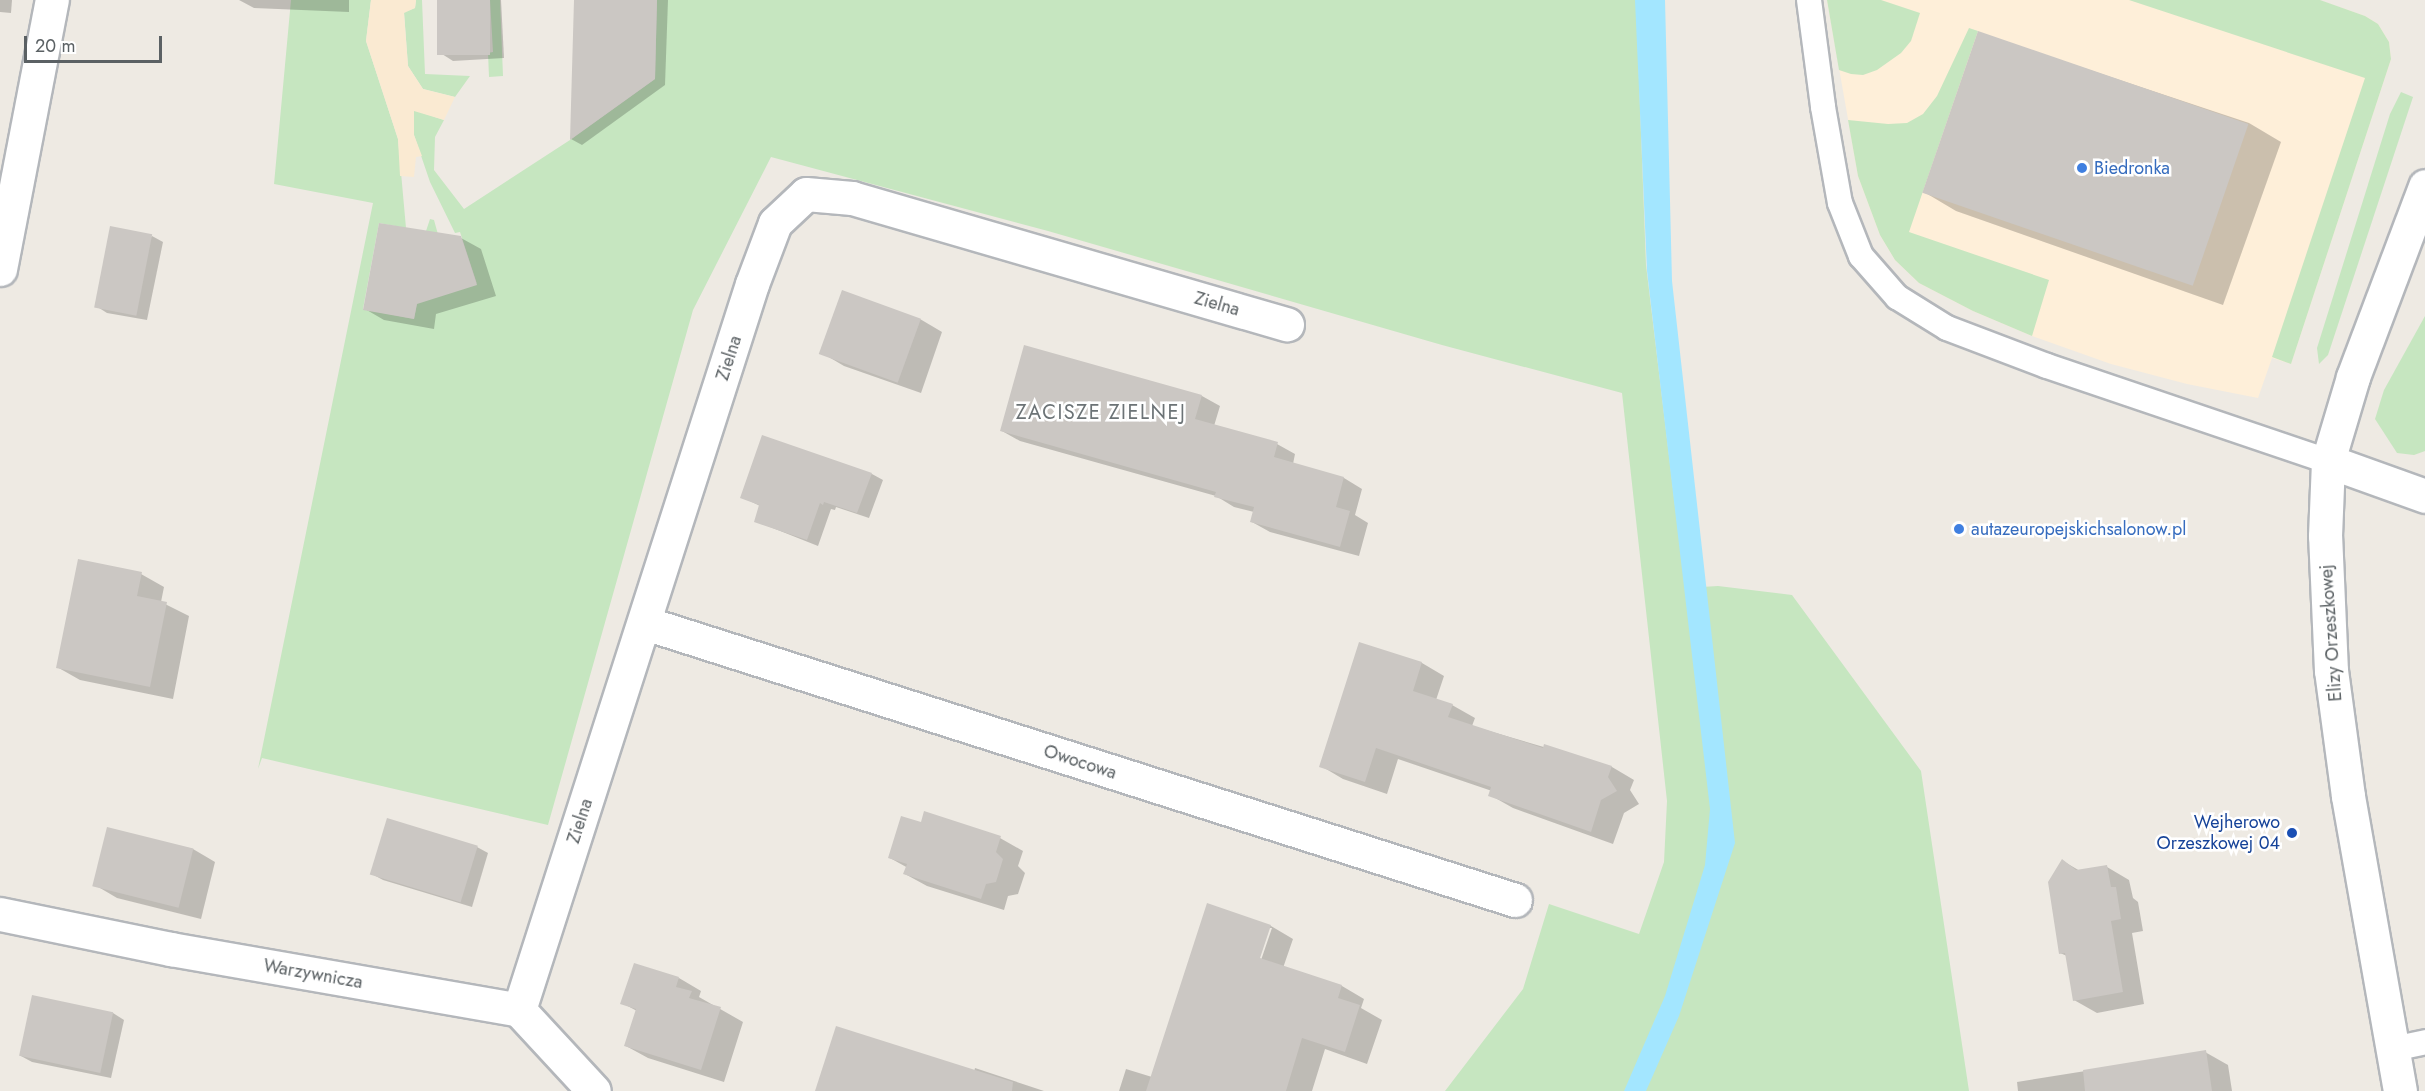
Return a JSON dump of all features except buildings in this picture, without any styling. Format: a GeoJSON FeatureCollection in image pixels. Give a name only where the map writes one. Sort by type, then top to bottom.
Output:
{"type":"FeatureCollection","features":[{"type":"Feature","properties":{"kind":"street"},"geometry":{"type":"LineString","coordinates":[[0,269],[52,0]]}},
{"type":"Feature","properties":{"kind":"street","name":"Elizy Orzeszkowej"},"geometry":{"type":"LineString","coordinates":[[2400,1091],[2348,796],[2331,671],[2325,536],[2328,461],[2354,377],[2425,186]]}},
{"type":"Feature","properties":{"kind":"street","name":"Zielna"},"geometry":{"type":"LineString","coordinates":[[519,1010],[752,284],[775,223],[806,194],[852,198],[1287,324]]}},
{"type":"Feature","properties":{"kind":"street"},"geometry":{"type":"LineString","coordinates":[[2328,461],[2425,496]]}},
{"type":"Feature","properties":{"kind":"street","name":"Owocowa"},"geometry":{"type":"LineString","coordinates":[[645,623],[1515,900]]}},
{"type":"Feature","properties":{"kind":"street","name":"Warzywnicza"},"geometry":{"type":"LineString","coordinates":[[0,914],[171,949],[519,1010]]}},
{"type":"Feature","properties":{"kind":"street"},"geometry":{"type":"LineString","coordinates":[[519,1010],[594,1091]]}},
{"type":"Feature","properties":{"kind":"lane"},"geometry":{"type":"LineString","coordinates":[[1809,0],[1823,107],[1840,203],[1861,256],[1897,297],[1947,328],[2047,366],[2328,461]]}},
{"type":"Feature","properties":{"kind":"lane"},"geometry":{"type":"LineString","coordinates":[[2393,1049],[2425,1042]]}},
{"type":"Feature","properties":{"kind":"shaded area"},"geometry":{"type":"Polygon","coordinates":[[[1827,0],[2319,0],[2365,16],[2378,24],[2389,42],[2391,59],[2291,364],[2272,358],[2258,398],[2187,384],[2111,364],[2032,336],[1973,311],[1919,283],[1895,260],[1880,235],[1858,176],[1827,0]]]}},
{"type":"Feature","properties":{"kind":"green space"},"geometry":{"type":"Polygon","coordinates":[[[291,0],[371,0],[366,41],[398,139],[406,228],[379,223],[363,309],[414,319],[430,232],[426,231],[430,219],[434,220],[439,238],[477,284],[460,232],[455,233],[430,182],[414,135],[414,110],[444,120],[435,137],[434,170],[464,209],[570,140],[655,79],[657,0],[1636,0],[1646,265],[1685,588],[1718,586],[1792,595],[1921,771],[1969,1091],[1445,1091],[1523,989],[1549,904],[1639,934],[1664,862],[1667,801],[1622,393],[1442,345],[1048,231],[771,157],[693,310],[548,825],[262,758],[258,769],[373,203],[274,184],[291,0]]]}},
{"type":"Feature","properties":{"kind":"green space"},"geometry":{"type":"Polygon","coordinates":[[[416,0],[422,0],[425,74],[470,76],[455,97],[423,89],[408,66],[404,12],[415,8],[416,0]]]}},
{"type":"Feature","properties":{"kind":"green space"},"geometry":{"type":"Polygon","coordinates":[[[490,0],[500,0],[503,76],[489,77],[488,53],[493,52],[490,0]]]}},
{"type":"Feature","properties":{"kind":"green space"},"geometry":{"type":"Polygon","coordinates":[[[1827,0],[1881,0],[1920,13],[1911,41],[1901,53],[1877,70],[1863,75],[1851,74],[1839,70],[1827,0]]]}},
{"type":"Feature","properties":{"kind":"green space"},"geometry":{"type":"Polygon","coordinates":[[[2129,0],[2320,0],[2365,16],[2378,24],[2389,42],[2391,59],[2291,364],[2272,357],[2365,78],[2129,0]]]}},
{"type":"Feature","properties":{"kind":"green space"},"geometry":{"type":"Polygon","coordinates":[[[1969,28],[1978,31],[1909,232],[2049,280],[2032,336],[1973,311],[1919,283],[1895,260],[1880,235],[1858,176],[1848,120],[1888,124],[1907,123],[1923,114],[1937,96],[1969,28]]]}},
{"type":"Feature","properties":{"kind":"green space"},"geometry":{"type":"Polygon","coordinates":[[[2401,92],[2413,97],[2328,355],[2319,364],[2317,348],[2390,114],[2401,92]]]}},
{"type":"Feature","properties":{"kind":"green space"},"geometry":{"type":"Polygon","coordinates":[[[2425,316],[2425,451],[2414,455],[2397,453],[2375,419],[2384,390],[2425,316]]]}},
{"type":"Feature","properties":{"kind":"sand"},"geometry":{"type":"Polygon","coordinates":[[[371,0],[416,0],[415,8],[404,13],[408,66],[423,89],[455,97],[444,120],[414,111],[414,135],[422,156],[416,157],[414,177],[400,176],[398,139],[366,41],[371,0]]]}},
{"type":"Feature","properties":{"kind":"water"},"geometry":{"type":"Polygon","coordinates":[[[1635,0],[1665,0],[1672,281],[1735,843],[1679,1016],[1646,1091],[1624,1091],[1665,996],[1705,865],[1710,809],[1647,271],[1635,0]]]}},
{"type":"Feature","properties":{"kind":"place","name":"Biedronka"},"geometry":{"type":"Point","coordinates":[2082,168]}},
{"type":"Feature","properties":{"kind":"place","name":"autazeuropejskichsalonow.pl"},"geometry":{"type":"Point","coordinates":[1959,529]}},
{"type":"Feature","properties":{"kind":"place","name":"Wejherowo Orzeszkowej 04"},"geometry":{"type":"Point","coordinates":[2292,833]}},
{"type":"Feature","properties":{"kind":"district","name":"ZACISZE ZIELNEJ"},"geometry":{"type":"Point","coordinates":[1101,412]}}]}
